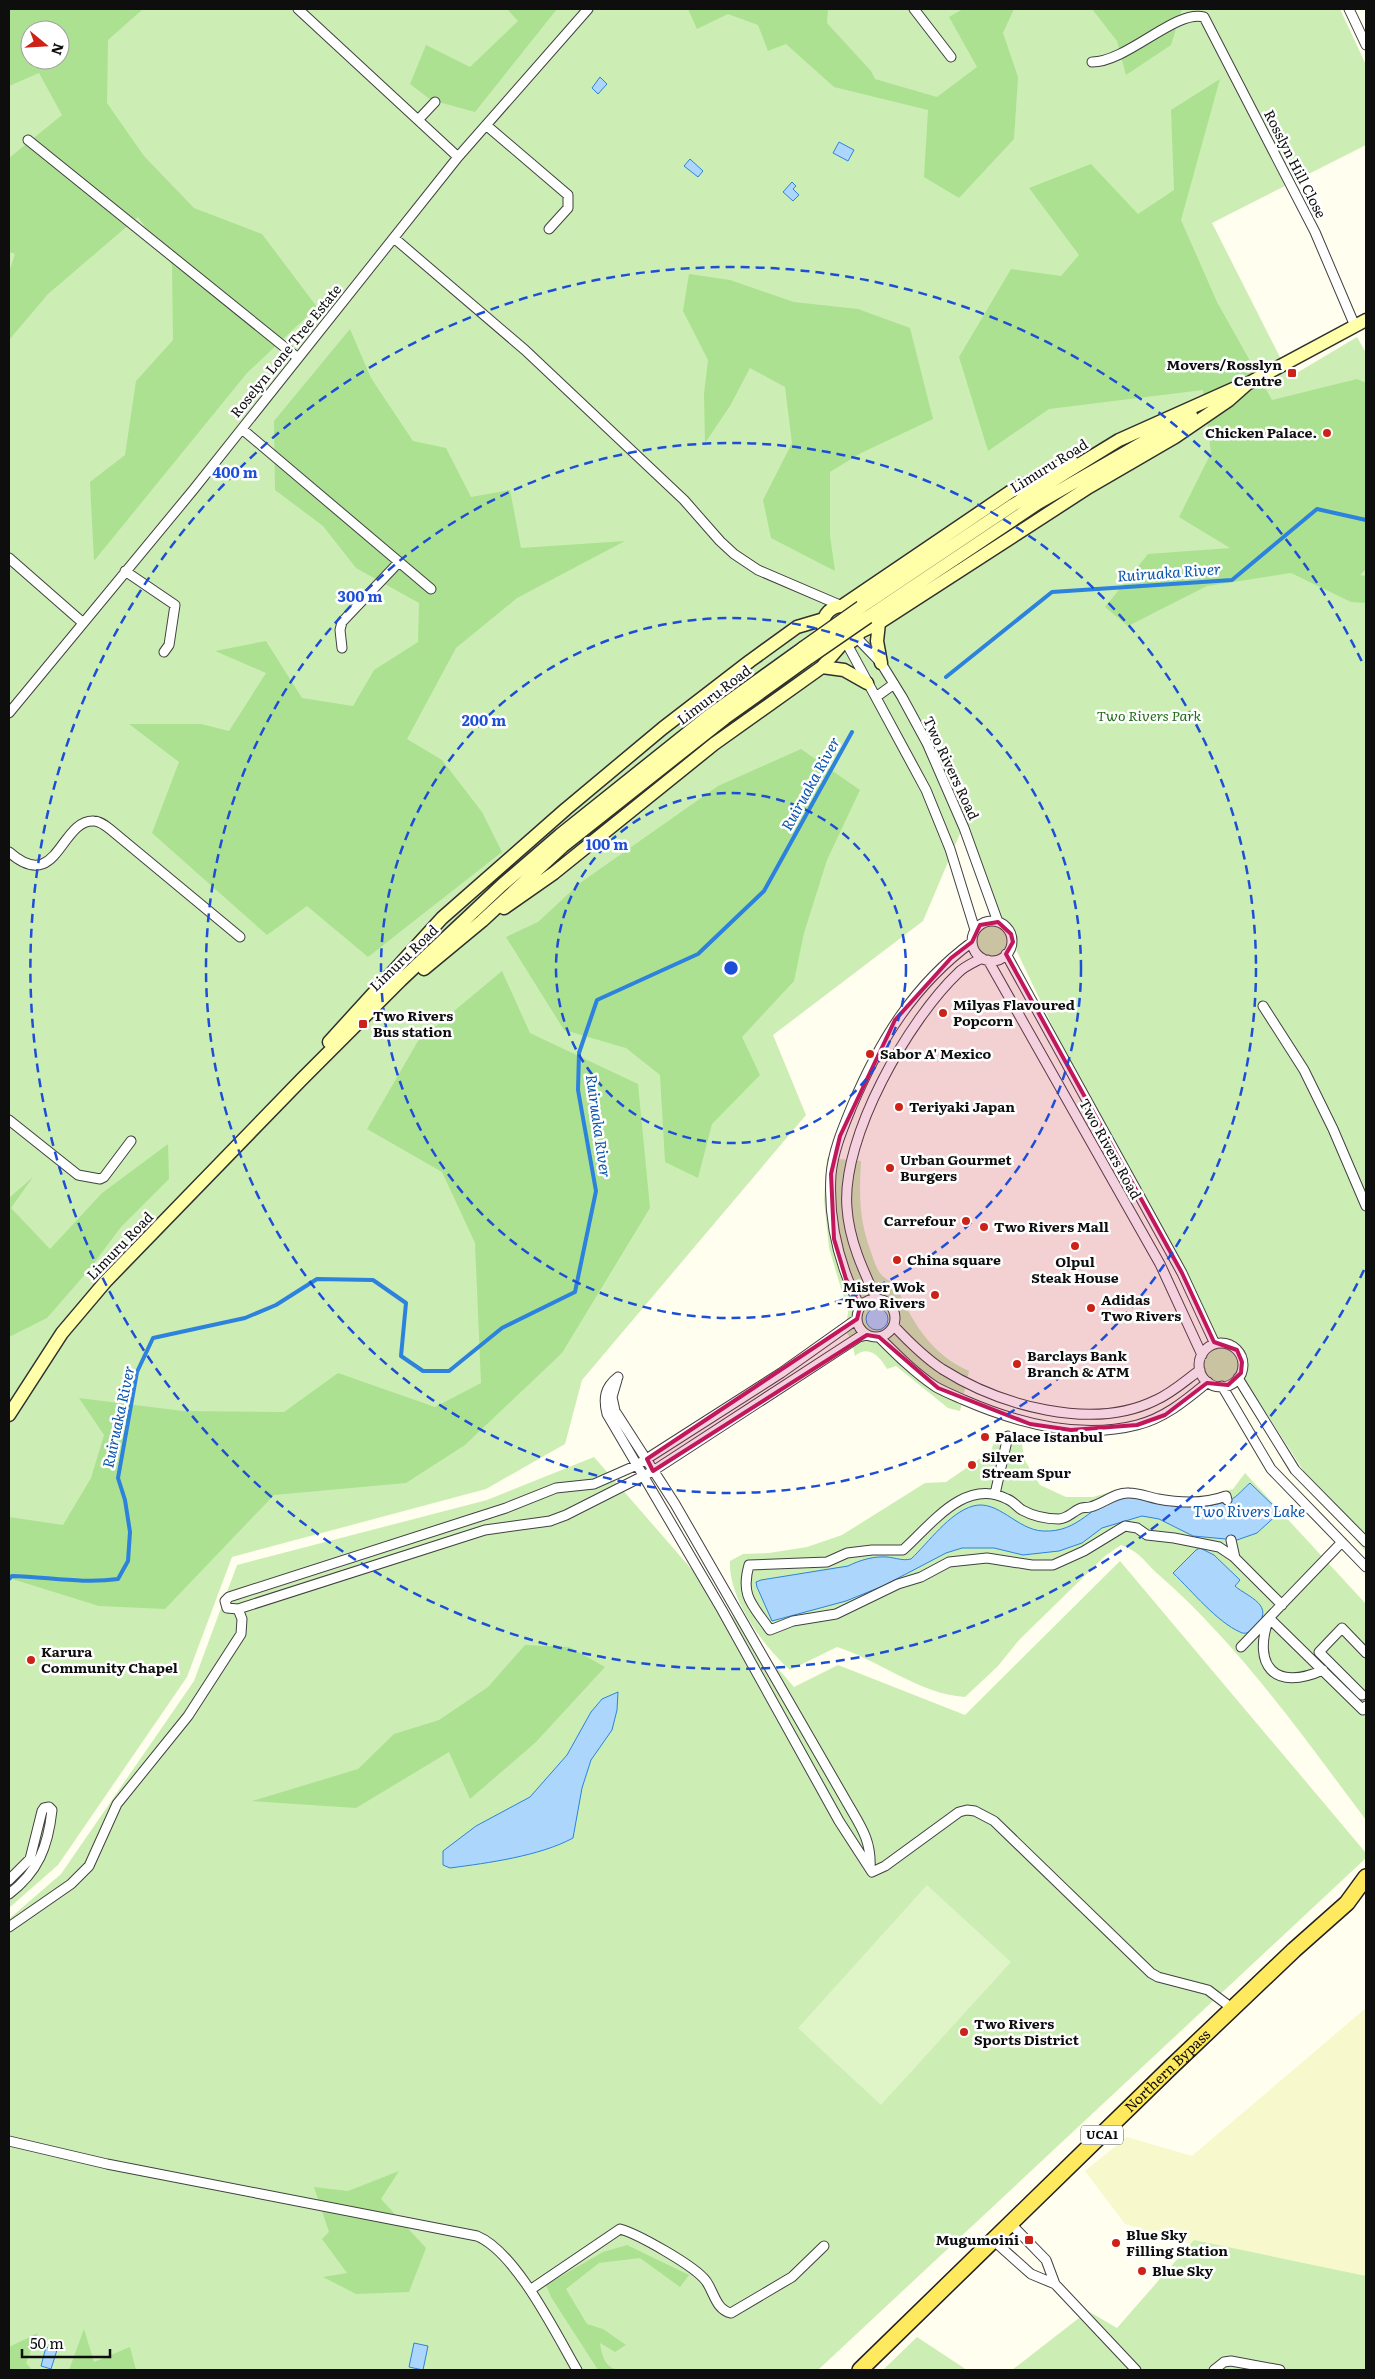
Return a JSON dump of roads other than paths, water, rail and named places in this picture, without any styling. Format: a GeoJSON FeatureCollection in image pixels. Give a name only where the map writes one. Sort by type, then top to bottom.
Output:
{"type":"FeatureCollection","features":[{"type":"Feature","properties":{"kind":"main road","name":"Limuru Road"},"geometry":{"type":"LineString","coordinates":[[9,1415],[62,1333],[106,1282],[291,1090],[452,933],[560,835],[710,715],[807,652],[869,616],[1038,503],[1243,386],[1361,323]]}},
{"type":"Feature","properties":{"kind":"main road","name":"Limuru Road"},"geometry":{"type":"LineString","coordinates":[[842,606],[1010,492],[1082,454],[1119,440],[1238,385],[1243,386]]}},
{"type":"Feature","properties":{"kind":"main road","name":"Limuru Road"},"geometry":{"type":"LineString","coordinates":[[482,921],[511,904],[554,873],[714,744],[822,667],[851,640],[869,616],[1013,505],[1119,440]]}},
{"type":"Feature","properties":{"kind":"main road"},"geometry":{"type":"LineString","coordinates":[[842,606],[854,610],[858,614],[861,626],[851,640],[830,641],[826,636],[823,624],[824,619],[831,609],[842,606]]}},
{"type":"Feature","properties":{"kind":"main road"},"geometry":{"type":"LineString","coordinates":[[869,616],[877,641],[881,663]]}},
{"type":"Feature","properties":{"kind":"main road","name":"Limuru Road"},"geometry":{"type":"LineString","coordinates":[[291,1090],[297,1077],[309,1063],[442,918],[566,809],[679,716],[797,627],[824,619]]}},
{"type":"Feature","properties":{"kind":"main road","name":"Limuru Road"},"geometry":{"type":"LineString","coordinates":[[362,1021],[482,921],[563,846],[807,652]]}},
{"type":"Feature","properties":{"kind":"main road"},"geometry":{"type":"LineString","coordinates":[[822,667],[844,670],[867,683]]}},
{"type":"Feature","properties":{"kind":"main road","name":"Northern Bypass"},"geometry":{"type":"LineString","coordinates":[[860,2370],[1294,1950],[1347,1904],[1366,1876]]}},
{"type":"Feature","properties":{"kind":"main road","name":"UCA1"},"geometry":{"type":"LineString","coordinates":[[1347,1904],[1366,1890]]}},
{"type":"Feature","properties":{"kind":"street"},"geometry":{"type":"LineString","coordinates":[[298,9],[458,157]]}},
{"type":"Feature","properties":{"kind":"street","name":"Roselyn Lone Tree Estate"},"geometry":{"type":"LineString","coordinates":[[9,713],[242,429],[458,157],[588,9]]}},
{"type":"Feature","properties":{"kind":"street"},"geometry":{"type":"LineString","coordinates":[[914,9],[951,57]]}},
{"type":"Feature","properties":{"kind":"street"},"geometry":{"type":"LineString","coordinates":[[1349,9],[1366,45]]}},
{"type":"Feature","properties":{"kind":"street","name":"Rosslyn Hill Close"},"geometry":{"type":"LineString","coordinates":[[1092,62],[1104,62],[1129,50],[1140,41],[1196,15],[1204,18],[1361,323]]}},
{"type":"Feature","properties":{"kind":"street"},"geometry":{"type":"LineString","coordinates":[[418,120],[435,102]]}},
{"type":"Feature","properties":{"kind":"street"},"geometry":{"type":"LineString","coordinates":[[486,125],[568,195],[568,208],[549,229]]}},
{"type":"Feature","properties":{"kind":"street"},"geometry":{"type":"LineString","coordinates":[[28,140],[298,358]]}},
{"type":"Feature","properties":{"kind":"street"},"geometry":{"type":"LineString","coordinates":[[394,238],[525,350],[684,500],[734,554],[758,570],[842,606]]}},
{"type":"Feature","properties":{"kind":"street"},"geometry":{"type":"LineString","coordinates":[[242,429],[431,589]]}},
{"type":"Feature","properties":{"kind":"street"},"geometry":{"type":"LineString","coordinates":[[9,558],[82,622]]}},
{"type":"Feature","properties":{"kind":"street"},"geometry":{"type":"LineString","coordinates":[[342,648],[340,630],[342,622],[400,562]]}},
{"type":"Feature","properties":{"kind":"street"},"geometry":{"type":"LineString","coordinates":[[125,571],[175,605],[169,645],[164,652]]}},
{"type":"Feature","properties":{"kind":"street"},"geometry":{"type":"LineString","coordinates":[[851,640],[867,683],[926,790],[950,849],[975,930],[972,942],[974,948],[985,959]]}},
{"type":"Feature","properties":{"kind":"street","name":"Two Rivers Road"},"geometry":{"type":"LineString","coordinates":[[851,640],[881,663],[927,743],[946,785],[998,922]]}},
{"type":"Feature","properties":{"kind":"street"},"geometry":{"type":"LineString","coordinates":[[876,697],[894,684]]}},
{"type":"Feature","properties":{"kind":"street"},"geometry":{"type":"LineString","coordinates":[[9,695],[17,703]]}},
{"type":"Feature","properties":{"kind":"street"},"geometry":{"type":"LineString","coordinates":[[9,852],[22,863],[38,865],[56,854],[80,824],[99,822],[240,937]]}},
{"type":"Feature","properties":{"kind":"street"},"geometry":{"type":"LineString","coordinates":[[876,1298],[851,1236],[846,1207],[848,1178],[854,1150],[888,1070],[931,1002],[961,970],[985,959],[1001,958],[1006,954],[1013,942],[1008,928],[998,922],[985,922],[975,930]]}},
{"type":"Feature","properties":{"kind":"street"},"geometry":{"type":"LineString","coordinates":[[860,1307],[846,1279],[834,1239],[831,1174],[840,1136],[863,1082],[895,1020],[951,958],[972,942]]}},
{"type":"Feature","properties":{"kind":"street","name":"Two Rivers Road"},"geometry":{"type":"LineString","coordinates":[[1006,954],[1182,1273],[1215,1344]]}},
{"type":"Feature","properties":{"kind":"street","name":"Two Rivers Road"},"geometry":{"type":"LineString","coordinates":[[985,959],[1160,1264],[1202,1354]]}},
{"type":"Feature","properties":{"kind":"street"},"geometry":{"type":"LineString","coordinates":[[1263,1006],[1304,1070],[1333,1129],[1366,1206]]}},
{"type":"Feature","properties":{"kind":"street"},"geometry":{"type":"LineString","coordinates":[[1040,1052],[1055,1042]]}},
{"type":"Feature","properties":{"kind":"street"},"geometry":{"type":"LineString","coordinates":[[9,1120],[78,1175],[95,1178],[104,1177],[131,1141]]}},
{"type":"Feature","properties":{"kind":"street"},"geometry":{"type":"LineString","coordinates":[[857,1319],[781,1373],[637,1466],[594,1484],[556,1488],[540,1493],[506,1508],[227,1598],[225,1601],[227,1608],[238,1609],[485,1530],[550,1521],[566,1515],[644,1476],[811,1366],[859,1337],[886,1335],[894,1326],[896,1313],[888,1302],[876,1298],[864,1302],[860,1307],[857,1319],[862,1331],[867,1335]]}},
{"type":"Feature","properties":{"kind":"street"},"geometry":{"type":"LineString","coordinates":[[894,1326],[912,1345],[942,1369],[980,1389],[1032,1408],[1078,1414],[1129,1410],[1156,1400],[1200,1370]]}},
{"type":"Feature","properties":{"kind":"street"},"geometry":{"type":"LineString","coordinates":[[879,1337],[900,1358],[938,1388],[976,1405],[1030,1424],[1071,1430],[1102,1430],[1137,1425],[1165,1415],[1208,1382]]}},
{"type":"Feature","properties":{"kind":"street"},"geometry":{"type":"LineString","coordinates":[[1238,1378],[1222,1386],[1208,1382],[1200,1370],[1202,1354],[1207,1348],[1215,1344],[1225,1343],[1237,1350],[1242,1362],[1238,1378],[1290,1464],[1366,1542]]}},
{"type":"Feature","properties":{"kind":"street"},"geometry":{"type":"LineString","coordinates":[[870,1869],[871,1851],[866,1837],[715,1573],[647,1459],[615,1411],[612,1397],[618,1377],[607,1389],[604,1402],[607,1414],[722,1610],[839,1821],[870,1869],[872,1872],[878,1871],[959,1812],[967,1810],[984,1814],[1070,1893],[1151,1973],[1158,1977],[1208,1990],[1233,2009]]}},
{"type":"Feature","properties":{"kind":"street"},"geometry":{"type":"LineString","coordinates":[[1222,1386],[1271,1469],[1366,1567]]}},
{"type":"Feature","properties":{"kind":"street"},"geometry":{"type":"LineString","coordinates":[[995,1494],[1008,1436]]}},
{"type":"Feature","properties":{"kind":"street"},"geometry":{"type":"LineString","coordinates":[[1227,1500],[1226,1496],[1197,1502],[1186,1502],[1125,1493],[1091,1507],[1081,1508],[1067,1518],[1057,1519],[1039,1517],[1022,1510],[1008,1499],[995,1494],[976,1493],[956,1502],[939,1515],[929,1527],[903,1550],[872,1550],[847,1553],[827,1562],[749,1565],[744,1582],[749,1600],[770,1630],[793,1621],[836,1614],[949,1562],[987,1558],[1032,1565],[1053,1565],[1084,1551],[1125,1526],[1137,1528],[1147,1535],[1219,1547],[1235,1558],[1282,1605]]}},
{"type":"Feature","properties":{"kind":"street"},"geometry":{"type":"LineString","coordinates":[[1241,1647],[1344,1544],[1358,1534]]}},
{"type":"Feature","properties":{"kind":"street"},"geometry":{"type":"LineString","coordinates":[[1231,1540],[1235,1558]]}},
{"type":"Feature","properties":{"kind":"street"},"geometry":{"type":"LineString","coordinates":[[9,1927],[71,1884],[89,1866],[117,1804],[188,1716],[241,1634],[242,1619],[238,1609]]}},
{"type":"Feature","properties":{"kind":"street"},"geometry":{"type":"LineString","coordinates":[[1269,1618],[1363,1710],[1366,1706]]}},
{"type":"Feature","properties":{"kind":"street"},"geometry":{"type":"LineString","coordinates":[[1269,1618],[1262,1645],[1264,1660],[1272,1671],[1288,1679],[1307,1677],[1322,1670]]}},
{"type":"Feature","properties":{"kind":"street"},"geometry":{"type":"LineString","coordinates":[[1365,1695],[1319,1652],[1342,1628],[1366,1653]]}},
{"type":"Feature","properties":{"kind":"street"},"geometry":{"type":"LineString","coordinates":[[9,1880],[17,1875],[30,1859],[42,1811],[44,1808],[49,1807],[52,1810],[50,1824],[38,1865],[9,1894]]}},
{"type":"Feature","properties":{"kind":"street"},"geometry":{"type":"LineString","coordinates":[[9,2142],[106,2164],[477,2236],[498,2249],[530,2290],[577,2370]]}},
{"type":"Feature","properties":{"kind":"street"},"geometry":{"type":"LineString","coordinates":[[1010,2223],[1046,2260],[1055,2284],[1136,2370]]}},
{"type":"Feature","properties":{"kind":"street"},"geometry":{"type":"LineString","coordinates":[[530,2290],[620,2229],[692,2267],[706,2282],[720,2308],[731,2313],[792,2277],[824,2246]]}},
{"type":"Feature","properties":{"kind":"street"},"geometry":{"type":"LineString","coordinates":[[994,2241],[1031,2274],[1055,2284]]}},
{"type":"Feature","properties":{"kind":"street"},"geometry":{"type":"LineString","coordinates":[[1214,2370],[1224,2362],[1231,2361],[1280,2370]]}},
{"type":"Feature","properties":{"kind":"water"},"geometry":{"type":"Polygon","coordinates":[[[600,77],[607,84],[598,94],[592,88],[600,77]]]}},
{"type":"Feature","properties":{"kind":"water"},"geometry":{"type":"Polygon","coordinates":[[[839,142],[854,150],[848,161],[833,153],[839,142]]]}},
{"type":"Feature","properties":{"kind":"water"},"geometry":{"type":"Polygon","coordinates":[[[690,159],[703,171],[698,177],[684,166],[690,159]]]}},
{"type":"Feature","properties":{"kind":"water"},"geometry":{"type":"Polygon","coordinates":[[[792,182],[796,186],[793,189],[799,195],[793,201],[783,192],[792,182]]]}},
{"type":"Feature","properties":{"kind":"water"},"geometry":{"type":"Polygon","coordinates":[[[877,1308],[885,1311],[888,1319],[885,1327],[877,1330],[869,1327],[866,1319],[869,1311],[877,1308]]]}},
{"type":"Feature","properties":{"kind":"water","name":"Two Rivers Lake"},"geometry":{"type":"Polygon","coordinates":[[[1250,1483],[1280,1512],[1257,1533],[1237,1540],[1193,1536],[1159,1519],[1142,1516],[1102,1528],[1082,1543],[1059,1551],[1023,1555],[994,1548],[962,1548],[946,1553],[883,1586],[846,1601],[772,1621],[757,1587],[756,1582],[761,1580],[848,1566],[872,1558],[911,1559],[948,1521],[973,1506],[991,1507],[1034,1529],[1043,1531],[1056,1530],[1076,1523],[1101,1506],[1121,1498],[1135,1498],[1176,1506],[1213,1505],[1230,1500],[1250,1483]]]}},
{"type":"Feature","properties":{"kind":"water"},"geometry":{"type":"Polygon","coordinates":[[[1200,1548],[1214,1555],[1240,1580],[1235,1586],[1253,1598],[1262,1608],[1261,1621],[1251,1631],[1242,1633],[1222,1621],[1173,1573],[1200,1548]]]}},
{"type":"Feature","properties":{"kind":"water"},"geometry":{"type":"Polygon","coordinates":[[[618,1692],[617,1710],[612,1730],[591,1760],[582,1788],[573,1838],[545,1850],[513,1858],[450,1868],[443,1865],[443,1851],[476,1826],[530,1797],[567,1755],[591,1712],[602,1699],[618,1692]]]}},
{"type":"Feature","properties":{"kind":"water"},"geometry":{"type":"Polygon","coordinates":[[[414,2343],[428,2346],[423,2370],[409,2367],[414,2343]]]}},
{"type":"Feature","properties":{"kind":"water"},"geometry":{"type":"Polygon","coordinates":[[[46,2347],[57,2350],[51,2369],[41,2366],[46,2347]]]}},
{"type":"Feature","properties":{"kind":"waterway","name":"Ruiruaka River"},"geometry":{"type":"LineString","coordinates":[[946,677],[1052,592],[1232,580],[1317,509],[1366,520]]}},
{"type":"Feature","properties":{"kind":"waterway","name":"Ruiruaka River"},"geometry":{"type":"LineString","coordinates":[[9,1579],[12,1576],[79,1581],[118,1579],[128,1561],[130,1532],[125,1500],[118,1478],[137,1372],[153,1338],[245,1318],[276,1305],[317,1279],[373,1280],[406,1303],[401,1356],[423,1371],[449,1371],[502,1328],[575,1292],[596,1191],[578,1090],[579,1053],[597,1000],[698,954],[764,891],[852,732]]}},
{"type":"Feature","properties":{"kind":"place","name":"Movers/Rosslyn Centre"},"geometry":{"type":"Point","coordinates":[1292,373]}},
{"type":"Feature","properties":{"kind":"place","name":"Chicken Palace."},"geometry":{"type":"Point","coordinates":[1327,433]}},
{"type":"Feature","properties":{"kind":"place","name":"Milyas Flavoured Popcorn"},"geometry":{"type":"Point","coordinates":[943,1013]}},
{"type":"Feature","properties":{"kind":"place","name":"Two Rivers Bus station"},"geometry":{"type":"Point","coordinates":[363,1024]}},
{"type":"Feature","properties":{"kind":"place","name":"Sabor A' Mexico"},"geometry":{"type":"Point","coordinates":[870,1054]}},
{"type":"Feature","properties":{"kind":"place","name":"Teriyaki Japan"},"geometry":{"type":"Point","coordinates":[899,1107]}},
{"type":"Feature","properties":{"kind":"place","name":"Urban Gourmet Burgers"},"geometry":{"type":"Point","coordinates":[890,1168]}},
{"type":"Feature","properties":{"kind":"place","name":"Carrefour"},"geometry":{"type":"Point","coordinates":[966,1221]}},
{"type":"Feature","properties":{"kind":"place","name":"Two Rivers Mall"},"geometry":{"type":"Point","coordinates":[984,1227]}},
{"type":"Feature","properties":{"kind":"place","name":"Olpul Steak House"},"geometry":{"type":"Point","coordinates":[1075,1246]}},
{"type":"Feature","properties":{"kind":"place","name":"China square"},"geometry":{"type":"Point","coordinates":[897,1260]}},
{"type":"Feature","properties":{"kind":"place","name":"Mister Wok - Two Rivers"},"geometry":{"type":"Point","coordinates":[935,1295]}},
{"type":"Feature","properties":{"kind":"place","name":"Adidas Two Rivers"},"geometry":{"type":"Point","coordinates":[1091,1308]}},
{"type":"Feature","properties":{"kind":"place","name":"Barclays Bank Branch & ATM"},"geometry":{"type":"Point","coordinates":[1017,1364]}},
{"type":"Feature","properties":{"kind":"place","name":"Palace Istanbul"},"geometry":{"type":"Point","coordinates":[985,1437]}},
{"type":"Feature","properties":{"kind":"place","name":"Silver Stream Spur"},"geometry":{"type":"Point","coordinates":[972,1465]}},
{"type":"Feature","properties":{"kind":"place","name":"Karura Community Chapel"},"geometry":{"type":"Point","coordinates":[31,1660]}},
{"type":"Feature","properties":{"kind":"place","name":"Two Rivers Sports District"},"geometry":{"type":"Point","coordinates":[964,2032]}},
{"type":"Feature","properties":{"kind":"place","name":"Mugumoini"},"geometry":{"type":"Point","coordinates":[1029,2240]}},
{"type":"Feature","properties":{"kind":"place","name":"Blue Sky Filling Station"},"geometry":{"type":"Point","coordinates":[1116,2243]}},
{"type":"Feature","properties":{"kind":"place","name":"Blue Sky"},"geometry":{"type":"Point","coordinates":[1142,2271]}},
{"type":"Feature","properties":{"kind":"park label","name":"Two Rivers Park"},"geometry":{"type":"Point","coordinates":[1149,716]}}]}
